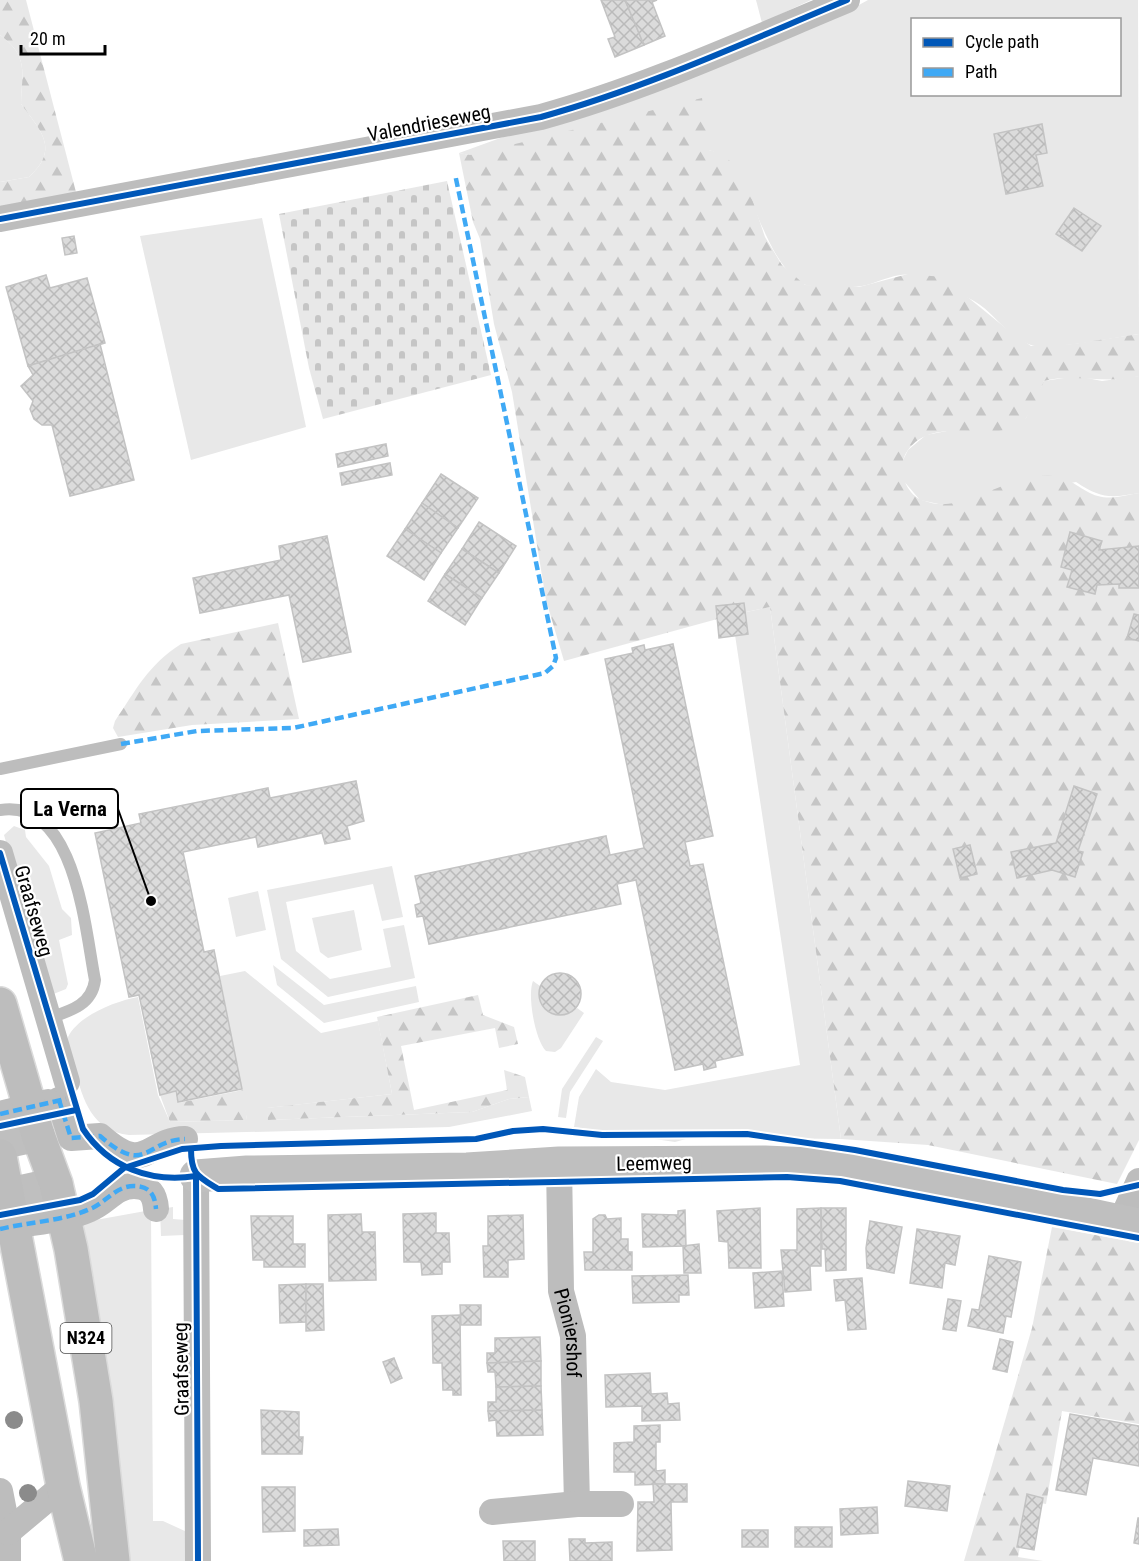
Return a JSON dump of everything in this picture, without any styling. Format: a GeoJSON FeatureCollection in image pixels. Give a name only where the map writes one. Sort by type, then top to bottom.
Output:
{"type":"FeatureCollection","features":[{"type":"Feature","properties":{"kind":"main road","name":"Graafseweg"},"geometry":{"type":"LineString","coordinates":[[0,1004],[44,1106],[96,1401],[113,1561]]}},
{"type":"Feature","properties":{"kind":"main road","name":"N324"},"geometry":{"type":"LineString","coordinates":[[0,1156],[7,1228],[81,1561]]}},
{"type":"Feature","properties":{"kind":"street","name":"Valendrieseweg"},"geometry":{"type":"LineString","coordinates":[[0,219],[541,117],[582,105],[658,77],[847,0]]}},
{"type":"Feature","properties":{"kind":"street","name":"Graafseweg"},"geometry":{"type":"LineString","coordinates":[[0,853],[48,1018],[44,1106]]}},
{"type":"Feature","properties":{"kind":"street"},"geometry":{"type":"LineString","coordinates":[[0,1143],[44,1106],[71,1138],[100,1136],[121,1152],[145,1154],[165,1142],[185,1138]]}},
{"type":"Feature","properties":{"kind":"street"},"geometry":{"type":"LineString","coordinates":[[121,1152],[127,1187]]}},
{"type":"Feature","properties":{"kind":"street","name":"Leemweg"},"geometry":{"type":"LineString","coordinates":[[196,1176],[247,1172],[466,1169],[560,1163],[765,1162],[835,1165],[918,1178],[1130,1223]]}},
{"type":"Feature","properties":{"kind":"street","name":"Pioniershof"},"geometry":{"type":"LineString","coordinates":[[560,1163],[561,1292],[573,1336],[577,1504]]}},
{"type":"Feature","properties":{"kind":"street","name":"Graafseweg"},"geometry":{"type":"LineString","coordinates":[[196,1176],[198,1561]]}},
{"type":"Feature","properties":{"kind":"street"},"geometry":{"type":"LineString","coordinates":[[1130,1223],[1139,1181]]}},
{"type":"Feature","properties":{"kind":"street"},"geometry":{"type":"LineString","coordinates":[[4,1195],[56,1184]]}},
{"type":"Feature","properties":{"kind":"street"},"geometry":{"type":"LineString","coordinates":[[7,1228],[92,1209],[109,1196],[127,1187],[136,1186],[150,1191],[155,1197],[156,1209]]}},
{"type":"Feature","properties":{"kind":"street"},"geometry":{"type":"LineString","coordinates":[[8,1532],[63,1486]]}},
{"type":"Feature","properties":{"kind":"street"},"geometry":{"type":"LineString","coordinates":[[0,1491],[8,1532],[8,1561]]}},
{"type":"Feature","properties":{"kind":"street"},"geometry":{"type":"LineString","coordinates":[[492,1512],[577,1504],[621,1504]]}},
{"type":"Feature","properties":{"kind":"lane"},"geometry":{"type":"LineString","coordinates":[[0,769],[121,744]]}},
{"type":"Feature","properties":{"kind":"lane"},"geometry":{"type":"LineString","coordinates":[[0,810],[20,809],[36,817],[63,845],[72,870],[95,980],[94,990],[75,1009],[48,1018]]}},
{"type":"Feature","properties":{"kind":"green space"},"geometry":{"type":"Polygon","coordinates":[[[0,0],[26,0],[77,196],[0,211],[0,182],[29,177],[44,158],[45,149],[40,132],[21,104],[22,66],[20,58],[16,50],[0,35],[0,0]]]}},
{"type":"Feature","properties":{"kind":"green space"},"geometry":{"type":"Polygon","coordinates":[[[756,0],[811,0],[762,23],[756,0]]]}},
{"type":"Feature","properties":{"kind":"green space"},"geometry":{"type":"Polygon","coordinates":[[[868,0],[1138,0],[1139,334],[1067,345],[1031,345],[1015,337],[974,301],[925,279],[899,275],[857,287],[822,287],[803,284],[788,271],[775,253],[736,172],[724,158],[709,150],[469,155],[459,153],[848,11],[868,0]]]}},
{"type":"Feature","properties":{"kind":"green space"},"geometry":{"type":"Polygon","coordinates":[[[0,35],[16,50],[20,58],[22,66],[21,104],[40,132],[45,149],[44,158],[29,177],[0,182],[0,35]]]}},
{"type":"Feature","properties":{"kind":"green space"},"geometry":{"type":"Polygon","coordinates":[[[702,98],[709,150],[720,153],[735,165],[750,193],[765,237],[782,265],[805,285],[859,287],[908,274],[943,277],[1031,346],[1073,344],[1139,334],[1139,376],[1044,381],[1029,414],[1015,427],[1001,431],[935,433],[920,439],[908,450],[904,456],[902,471],[906,485],[916,496],[922,500],[939,504],[960,502],[1019,480],[1041,476],[1059,477],[1092,494],[1108,498],[1139,493],[1139,1140],[1117,1184],[928,1145],[841,1139],[770,607],[732,615],[564,661],[546,600],[512,392],[494,324],[480,239],[473,222],[459,153],[470,155],[702,98]]]}},
{"type":"Feature","properties":{"kind":"green space"},"geometry":{"type":"Polygon","coordinates":[[[447,181],[491,375],[323,419],[309,368],[279,214],[447,181]]]}},
{"type":"Feature","properties":{"kind":"green space"},"geometry":{"type":"Polygon","coordinates":[[[262,218],[306,427],[191,460],[140,236],[262,218]]]}},
{"type":"Feature","properties":{"kind":"green space"},"geometry":{"type":"Polygon","coordinates":[[[1077,376],[1102,381],[1139,376],[1139,493],[1106,496],[1093,492],[1076,482],[948,506],[920,500],[902,479],[902,462],[908,450],[926,435],[952,430],[991,430],[1026,418],[1044,381],[1077,376]]]}},
{"type":"Feature","properties":{"kind":"green space"},"geometry":{"type":"Polygon","coordinates":[[[770,607],[841,1139],[693,1137],[675,1142],[574,1127],[579,1097],[596,1069],[611,1082],[665,1090],[800,1065],[732,615],[770,607]]]}},
{"type":"Feature","properties":{"kind":"green space"},"geometry":{"type":"Polygon","coordinates":[[[278,623],[299,719],[192,725],[118,737],[113,728],[115,721],[151,669],[181,644],[278,623]]]}},
{"type":"Feature","properties":{"kind":"green space"},"geometry":{"type":"Polygon","coordinates":[[[14,826],[25,830],[26,837],[49,866],[62,909],[71,918],[72,935],[59,940],[68,984],[66,989],[51,995],[4,835],[14,826]]]}},
{"type":"Feature","properties":{"kind":"green space"},"geometry":{"type":"Polygon","coordinates":[[[392,866],[403,917],[382,921],[373,884],[286,902],[296,951],[330,979],[391,967],[383,929],[404,925],[415,978],[328,997],[281,959],[267,890],[392,866]]]}},
{"type":"Feature","properties":{"kind":"green space"},"geometry":{"type":"Polygon","coordinates":[[[258,891],[266,930],[236,937],[228,898],[258,891]]]}},
{"type":"Feature","properties":{"kind":"green space"},"geometry":{"type":"Polygon","coordinates":[[[354,910],[362,950],[328,958],[320,952],[312,918],[354,910]]]}},
{"type":"Feature","properties":{"kind":"green space"},"geometry":{"type":"Polygon","coordinates":[[[273,965],[324,1005],[416,986],[419,1002],[324,1023],[277,985],[273,965]]]}},
{"type":"Feature","properties":{"kind":"green space"},"geometry":{"type":"Polygon","coordinates":[[[245,971],[321,1033],[378,1021],[392,1094],[267,1108],[268,1120],[472,1112],[509,1099],[529,1097],[532,1111],[449,1127],[129,1135],[116,1132],[98,1121],[86,1103],[82,1092],[70,1054],[68,1037],[80,1022],[99,1010],[138,997],[158,1095],[170,1122],[247,1120],[220,976],[245,971]]]}},
{"type":"Feature","properties":{"kind":"green space"},"geometry":{"type":"Polygon","coordinates":[[[533,981],[540,986],[540,1001],[551,1013],[567,1014],[577,1008],[584,1013],[561,1048],[555,1052],[546,1051],[535,1028],[531,996],[533,981]]]}},
{"type":"Feature","properties":{"kind":"green space"},"geometry":{"type":"Polygon","coordinates":[[[478,995],[483,1015],[514,1027],[518,1044],[499,1048],[495,1028],[401,1046],[414,1110],[507,1090],[504,1070],[525,1077],[529,1097],[509,1099],[472,1112],[268,1120],[266,1108],[392,1094],[377,1017],[478,995]]]}},
{"type":"Feature","properties":{"kind":"green space"},"geometry":{"type":"Polygon","coordinates":[[[596,1037],[603,1041],[570,1092],[566,1118],[558,1117],[562,1089],[596,1037]]]}},
{"type":"Feature","properties":{"kind":"green space"},"geometry":{"type":"Polygon","coordinates":[[[243,1090],[247,1120],[170,1122],[160,1095],[175,1092],[178,1103],[243,1090]]]}},
{"type":"Feature","properties":{"kind":"green space"},"geometry":{"type":"Polygon","coordinates":[[[173,1207],[173,1219],[186,1220],[185,1235],[161,1236],[160,1209],[173,1207]]]}},
{"type":"Feature","properties":{"kind":"green space"},"geometry":{"type":"Polygon","coordinates":[[[151,1210],[153,1521],[163,1521],[187,1532],[186,1561],[125,1561],[79,1223],[151,1210]]]}},
{"type":"Feature","properties":{"kind":"green space"},"geometry":{"type":"Polygon","coordinates":[[[1052,1227],[1139,1243],[1139,1424],[1062,1411],[1046,1504],[1029,1501],[1018,1557],[1043,1561],[964,1561],[1032,1328],[1052,1227]]]}},
{"type":"Feature","properties":{"kind":"building"},"geometry":{"type":"Polygon","coordinates":[[[601,0],[625,0],[644,45],[615,57],[608,39],[615,37],[601,0]]]}},
{"type":"Feature","properties":{"kind":"building"},"geometry":{"type":"Polygon","coordinates":[[[625,0],[657,0],[652,2],[665,36],[644,45],[625,0]]]}},
{"type":"Feature","properties":{"kind":"building"},"geometry":{"type":"Polygon","coordinates":[[[1042,124],[1047,153],[1036,155],[1043,186],[1006,194],[994,134],[1042,124]]]}},
{"type":"Feature","properties":{"kind":"building"},"geometry":{"type":"Polygon","coordinates":[[[1074,208],[1101,226],[1082,251],[1056,234],[1074,208]]]}},
{"type":"Feature","properties":{"kind":"building"},"geometry":{"type":"Polygon","coordinates":[[[74,236],[77,253],[65,255],[62,238],[74,236]]]}},
{"type":"Feature","properties":{"kind":"building"},"geometry":{"type":"Polygon","coordinates":[[[46,275],[50,288],[87,278],[105,343],[28,366],[6,287],[46,275]]]}},
{"type":"Feature","properties":{"kind":"building"},"geometry":{"type":"Polygon","coordinates":[[[100,344],[134,480],[70,496],[52,425],[42,425],[34,419],[30,409],[33,401],[21,386],[33,375],[28,366],[100,344]]]}},
{"type":"Feature","properties":{"kind":"building"},"geometry":{"type":"Polygon","coordinates":[[[386,444],[388,456],[338,467],[336,454],[386,444]]]}},
{"type":"Feature","properties":{"kind":"building"},"geometry":{"type":"Polygon","coordinates":[[[390,463],[392,475],[342,485],[340,473],[390,463]]]}},
{"type":"Feature","properties":{"kind":"building"},"geometry":{"type":"Polygon","coordinates":[[[441,474],[478,498],[458,528],[422,503],[441,474]]]}},
{"type":"Feature","properties":{"kind":"building"},"geometry":{"type":"Polygon","coordinates":[[[422,503],[458,528],[441,553],[405,529],[422,503]]]}},
{"type":"Feature","properties":{"kind":"building"},"geometry":{"type":"Polygon","coordinates":[[[479,522],[516,546],[499,573],[462,549],[479,522]]]}},
{"type":"Feature","properties":{"kind":"building"},"geometry":{"type":"Polygon","coordinates":[[[405,529],[441,553],[424,580],[387,556],[405,529]]]}},
{"type":"Feature","properties":{"kind":"building"},"geometry":{"type":"Polygon","coordinates":[[[1070,532],[1102,541],[1099,550],[1139,546],[1139,588],[1119,588],[1119,584],[1097,585],[1095,594],[1067,587],[1072,570],[1061,567],[1070,532]]]}},
{"type":"Feature","properties":{"kind":"building"},"geometry":{"type":"Polygon","coordinates":[[[327,536],[351,652],[303,662],[289,595],[200,613],[193,578],[281,560],[279,546],[327,536]]]}},
{"type":"Feature","properties":{"kind":"building"},"geometry":{"type":"Polygon","coordinates":[[[462,549],[499,573],[482,598],[445,574],[462,549]]]}},
{"type":"Feature","properties":{"kind":"building"},"geometry":{"type":"Polygon","coordinates":[[[445,574],[482,598],[465,625],[428,601],[445,574]]]}},
{"type":"Feature","properties":{"kind":"building"},"geometry":{"type":"Polygon","coordinates":[[[744,603],[748,634],[719,638],[716,606],[744,603]]]}},
{"type":"Feature","properties":{"kind":"building"},"geometry":{"type":"Polygon","coordinates":[[[1134,614],[1139,615],[1139,641],[1127,638],[1134,614]]]}},
{"type":"Feature","properties":{"kind":"building"},"geometry":{"type":"Polygon","coordinates":[[[673,644],[713,836],[685,842],[690,866],[703,864],[743,1055],[715,1061],[716,1067],[704,1070],[703,1064],[675,1070],[636,880],[617,884],[621,904],[429,944],[423,916],[417,917],[415,905],[421,903],[415,876],[606,836],[610,855],[644,848],[605,659],[633,653],[632,648],[644,645],[645,650],[673,644]]]}},
{"type":"Feature","properties":{"kind":"building"},"geometry":{"type":"Polygon","coordinates":[[[356,781],[364,821],[347,826],[350,839],[325,844],[322,833],[258,847],[256,837],[183,852],[204,952],[214,950],[242,1089],[178,1102],[176,1091],[160,1095],[139,995],[129,997],[95,833],[141,823],[139,814],[268,788],[270,798],[356,781]]]}},
{"type":"Feature","properties":{"kind":"building"},"geometry":{"type":"Polygon","coordinates":[[[1074,786],[1097,794],[1078,851],[1083,852],[1075,877],[1052,870],[1017,878],[1011,852],[1056,843],[1074,786]]]}},
{"type":"Feature","properties":{"kind":"building"},"geometry":{"type":"Polygon","coordinates":[[[970,845],[977,874],[960,878],[953,849],[970,845]]]}},
{"type":"Feature","properties":{"kind":"building"},"geometry":{"type":"Polygon","coordinates":[[[560,973],[568,974],[575,979],[580,986],[580,1002],[575,1009],[568,1014],[560,1015],[552,1014],[545,1009],[540,1002],[539,994],[540,986],[545,979],[552,974],[560,973]]]}},
{"type":"Feature","properties":{"kind":"building"},"geometry":{"type":"Polygon","coordinates":[[[760,1208],[761,1268],[729,1268],[728,1242],[719,1241],[717,1211],[760,1208]]]}},
{"type":"Feature","properties":{"kind":"building"},"geometry":{"type":"Polygon","coordinates":[[[821,1208],[821,1266],[810,1266],[811,1290],[785,1292],[781,1250],[797,1250],[797,1209],[821,1208]]]}},
{"type":"Feature","properties":{"kind":"building"},"geometry":{"type":"Polygon","coordinates":[[[821,1208],[846,1208],[846,1270],[826,1271],[825,1249],[822,1249],[821,1208]]]}},
{"type":"Feature","properties":{"kind":"building"},"geometry":{"type":"Polygon","coordinates":[[[685,1210],[686,1246],[643,1247],[642,1214],[678,1215],[678,1211],[685,1210]]]}},
{"type":"Feature","properties":{"kind":"building"},"geometry":{"type":"Polygon","coordinates":[[[436,1213],[436,1233],[449,1233],[450,1262],[442,1262],[442,1274],[422,1275],[421,1262],[404,1262],[403,1214],[436,1213]]]}},
{"type":"Feature","properties":{"kind":"building"},"geometry":{"type":"Polygon","coordinates":[[[361,1214],[362,1232],[375,1232],[376,1280],[329,1281],[328,1215],[361,1214]]]}},
{"type":"Feature","properties":{"kind":"building"},"geometry":{"type":"Polygon","coordinates":[[[523,1215],[524,1259],[508,1260],[508,1277],[484,1277],[483,1246],[488,1246],[488,1216],[523,1215]]]}},
{"type":"Feature","properties":{"kind":"building"},"geometry":{"type":"Polygon","coordinates":[[[599,1215],[605,1215],[607,1219],[621,1218],[621,1239],[628,1239],[628,1252],[632,1252],[632,1270],[585,1270],[584,1252],[593,1252],[593,1219],[599,1215]]]}},
{"type":"Feature","properties":{"kind":"building"},"geometry":{"type":"Polygon","coordinates":[[[251,1216],[293,1216],[293,1244],[305,1244],[305,1267],[264,1267],[264,1260],[253,1260],[251,1216]]]}},
{"type":"Feature","properties":{"kind":"building"},"geometry":{"type":"Polygon","coordinates":[[[870,1221],[902,1227],[894,1273],[867,1268],[866,1248],[870,1221]]]}},
{"type":"Feature","properties":{"kind":"building"},"geometry":{"type":"Polygon","coordinates":[[[917,1229],[960,1236],[955,1265],[945,1263],[942,1288],[910,1283],[917,1229]]]}},
{"type":"Feature","properties":{"kind":"building"},"geometry":{"type":"Polygon","coordinates":[[[699,1244],[701,1273],[684,1273],[683,1246],[699,1244]]]}},
{"type":"Feature","properties":{"kind":"building"},"geometry":{"type":"Polygon","coordinates":[[[989,1256],[1021,1262],[1011,1317],[1006,1316],[1003,1333],[968,1326],[972,1309],[979,1310],[989,1256]]]}},
{"type":"Feature","properties":{"kind":"building"},"geometry":{"type":"Polygon","coordinates":[[[782,1271],[784,1306],[755,1308],[753,1273],[782,1271]]]}},
{"type":"Feature","properties":{"kind":"building"},"geometry":{"type":"Polygon","coordinates":[[[688,1275],[689,1295],[679,1295],[679,1302],[633,1303],[632,1276],[688,1275]]]}},
{"type":"Feature","properties":{"kind":"building"},"geometry":{"type":"Polygon","coordinates":[[[862,1278],[866,1329],[848,1330],[845,1300],[836,1301],[834,1280],[862,1278]]]}},
{"type":"Feature","properties":{"kind":"building"},"geometry":{"type":"Polygon","coordinates":[[[306,1284],[306,1322],[280,1323],[279,1285],[306,1284]]]}},
{"type":"Feature","properties":{"kind":"building"},"geometry":{"type":"Polygon","coordinates":[[[306,1284],[323,1284],[324,1330],[306,1331],[306,1284]]]}},
{"type":"Feature","properties":{"kind":"building"},"geometry":{"type":"Polygon","coordinates":[[[948,1299],[961,1301],[956,1331],[943,1329],[948,1299]]]}},
{"type":"Feature","properties":{"kind":"building"},"geometry":{"type":"Polygon","coordinates":[[[460,1305],[481,1305],[481,1325],[461,1325],[460,1305]]]}},
{"type":"Feature","properties":{"kind":"building"},"geometry":{"type":"Polygon","coordinates":[[[460,1315],[461,1395],[453,1395],[453,1390],[443,1390],[442,1363],[433,1363],[432,1316],[460,1315]]]}},
{"type":"Feature","properties":{"kind":"building"},"geometry":{"type":"Polygon","coordinates":[[[540,1337],[541,1361],[487,1363],[487,1353],[495,1353],[495,1338],[540,1337]]]}},
{"type":"Feature","properties":{"kind":"building"},"geometry":{"type":"Polygon","coordinates":[[[1000,1339],[1013,1342],[1007,1372],[993,1369],[1000,1339]]]}},
{"type":"Feature","properties":{"kind":"building"},"geometry":{"type":"Polygon","coordinates":[[[394,1358],[402,1378],[391,1383],[383,1362],[394,1358]]]}},
{"type":"Feature","properties":{"kind":"building"},"geometry":{"type":"Polygon","coordinates":[[[541,1361],[541,1386],[496,1387],[495,1372],[488,1372],[487,1363],[541,1361]]]}},
{"type":"Feature","properties":{"kind":"building"},"geometry":{"type":"Polygon","coordinates":[[[650,1373],[651,1394],[667,1393],[668,1404],[679,1403],[680,1420],[642,1421],[642,1406],[606,1407],[605,1375],[650,1373]]]}},
{"type":"Feature","properties":{"kind":"building"},"geometry":{"type":"Polygon","coordinates":[[[541,1386],[542,1410],[488,1411],[488,1402],[496,1402],[496,1387],[541,1386]]]}},
{"type":"Feature","properties":{"kind":"building"},"geometry":{"type":"Polygon","coordinates":[[[261,1410],[299,1412],[299,1437],[303,1437],[302,1454],[262,1454],[261,1410]]]}},
{"type":"Feature","properties":{"kind":"building"},"geometry":{"type":"Polygon","coordinates":[[[542,1410],[543,1435],[497,1436],[496,1420],[489,1421],[488,1411],[542,1410]]]}},
{"type":"Feature","properties":{"kind":"building"},"geometry":{"type":"Polygon","coordinates":[[[1070,1414],[1139,1426],[1139,1466],[1093,1458],[1086,1495],[1056,1490],[1070,1414]]]}},
{"type":"Feature","properties":{"kind":"building"},"geometry":{"type":"Polygon","coordinates":[[[660,1425],[660,1442],[656,1442],[656,1471],[665,1470],[665,1484],[635,1485],[635,1472],[614,1472],[614,1443],[634,1442],[634,1426],[660,1425]]]}},
{"type":"Feature","properties":{"kind":"building"},"geometry":{"type":"Polygon","coordinates":[[[908,1481],[950,1486],[947,1511],[905,1506],[908,1481]]]}},
{"type":"Feature","properties":{"kind":"building"},"geometry":{"type":"Polygon","coordinates":[[[653,1484],[687,1484],[687,1502],[671,1502],[672,1550],[637,1551],[638,1502],[654,1502],[653,1484]]]}},
{"type":"Feature","properties":{"kind":"building"},"geometry":{"type":"Polygon","coordinates":[[[262,1487],[295,1487],[295,1531],[263,1532],[262,1487]]]}},
{"type":"Feature","properties":{"kind":"building"},"geometry":{"type":"Polygon","coordinates":[[[1027,1494],[1043,1498],[1034,1550],[1017,1547],[1027,1494]]]}},
{"type":"Feature","properties":{"kind":"building"},"geometry":{"type":"Polygon","coordinates":[[[877,1507],[878,1533],[841,1535],[840,1509],[877,1507]]]}},
{"type":"Feature","properties":{"kind":"building"},"geometry":{"type":"Polygon","coordinates":[[[1139,1518],[1139,1544],[1134,1543],[1139,1518]]]}},
{"type":"Feature","properties":{"kind":"building"},"geometry":{"type":"Polygon","coordinates":[[[795,1527],[832,1527],[832,1547],[795,1547],[795,1527]]]}},
{"type":"Feature","properties":{"kind":"building"},"geometry":{"type":"Polygon","coordinates":[[[338,1529],[339,1545],[304,1546],[304,1530],[338,1529]]]}},
{"type":"Feature","properties":{"kind":"building"},"geometry":{"type":"Polygon","coordinates":[[[742,1530],[768,1530],[768,1547],[742,1547],[742,1530]]]}},
{"type":"Feature","properties":{"kind":"building"},"geometry":{"type":"Polygon","coordinates":[[[569,1539],[585,1539],[585,1543],[612,1542],[612,1561],[570,1561],[569,1539]]]}},
{"type":"Feature","properties":{"kind":"building"},"geometry":{"type":"Polygon","coordinates":[[[503,1541],[535,1541],[535,1561],[504,1561],[503,1541]]]}},
{"type":"Feature","properties":{"kind":"marked path"},"geometry":{"type":"LineString","coordinates":[[121,744],[197,731],[293,728],[545,673],[553,666],[556,658],[455,174]]}},
{"type":"Feature","properties":{"kind":"marked path"},"geometry":{"type":"LineString","coordinates":[[0,1114],[66,1099]]}},
{"type":"Feature","properties":{"kind":"marked path"},"geometry":{"type":"LineString","coordinates":[[59,1100],[71,1138],[100,1136],[127,1154],[137,1155],[172,1141],[185,1139]]}},
{"type":"Feature","properties":{"kind":"marked path"},"geometry":{"type":"LineString","coordinates":[[0,1229],[80,1213],[96,1206],[121,1189],[134,1186],[151,1192],[156,1209]]}},
{"type":"Feature","properties":{"kind":"cycle path"},"geometry":{"type":"LineString","coordinates":[[0,219],[541,117],[657,78],[847,0]]}},
{"type":"Feature","properties":{"kind":"cycle path"},"geometry":{"type":"LineString","coordinates":[[0,853],[83,1129],[105,1154],[132,1170],[163,1177],[196,1176]]}},
{"type":"Feature","properties":{"kind":"cycle path"},"geometry":{"type":"LineString","coordinates":[[0,1126],[76,1110]]}},
{"type":"Feature","properties":{"kind":"cycle path"},"geometry":{"type":"LineString","coordinates":[[0,1215],[80,1200],[93,1194],[124,1168],[182,1149],[476,1139],[513,1131],[543,1129],[602,1135],[747,1134],[855,1150],[1063,1190],[1100,1194],[1139,1185]]}},
{"type":"Feature","properties":{"kind":"cycle path"},"geometry":{"type":"LineString","coordinates":[[191,1149],[192,1164],[197,1174],[218,1189],[787,1177],[840,1181],[1139,1238]]}},
{"type":"Feature","properties":{"kind":"cycle path"},"geometry":{"type":"LineString","coordinates":[[196,1176],[198,1561]]}},
{"type":"Feature","properties":{"kind":"place","name":"La Verna"},"geometry":{"type":"Point","coordinates":[151,901]}}]}
